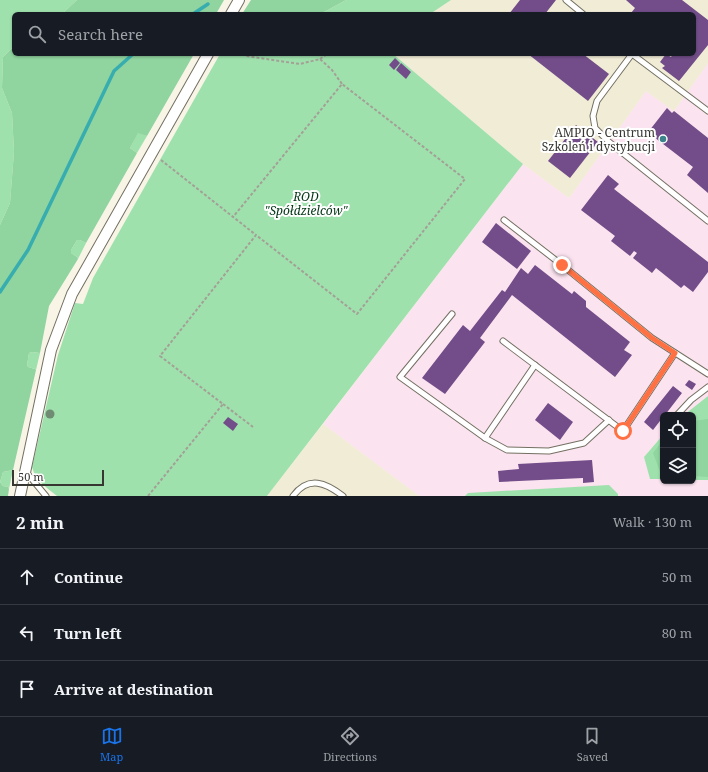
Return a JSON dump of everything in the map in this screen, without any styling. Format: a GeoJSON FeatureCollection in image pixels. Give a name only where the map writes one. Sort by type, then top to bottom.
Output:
{"type":"FeatureCollection","features":[{"type":"Feature","properties":{"kind":"street"},"geometry":{"type":"LineString","coordinates":[[232,12],[239,0]]}},
{"type":"Feature","properties":{"kind":"street"},"geometry":{"type":"LineString","coordinates":[[20,496],[51,350],[72,294],[207,56]]}},
{"type":"Feature","properties":{"kind":"lane"},"geometry":{"type":"LineString","coordinates":[[566,0],[581,12]]}},
{"type":"Feature","properties":{"kind":"lane"},"geometry":{"type":"LineString","coordinates":[[631,56],[597,101],[593,116],[594,128],[609,142],[708,221]]}},
{"type":"Feature","properties":{"kind":"lane"},"geometry":{"type":"LineString","coordinates":[[635,56],[708,111]]}},
{"type":"Feature","properties":{"kind":"lane"},"geometry":{"type":"LineString","coordinates":[[504,220],[652,338],[708,374]]}},
{"type":"Feature","properties":{"kind":"lane"},"geometry":{"type":"LineString","coordinates":[[452,314],[400,377],[485,438],[507,450],[549,451],[584,443],[609,420]]}},
{"type":"Feature","properties":{"kind":"lane"},"geometry":{"type":"LineString","coordinates":[[503,341],[623,431],[675,353]]}},
{"type":"Feature","properties":{"kind":"lane"},"geometry":{"type":"LineString","coordinates":[[485,438],[535,365]]}},
{"type":"Feature","properties":{"kind":"lane"},"geometry":{"type":"LineString","coordinates":[[680,412],[691,400],[708,387]]}},
{"type":"Feature","properties":{"kind":"lane"},"geometry":{"type":"LineString","coordinates":[[25,471],[46,496]]}},
{"type":"Feature","properties":{"kind":"lane"},"geometry":{"type":"LineString","coordinates":[[293,496],[299,489],[308,484],[320,483],[331,487],[343,496]]}},
{"type":"Feature","properties":{"kind":"path"},"geometry":{"type":"LineString","coordinates":[[246,56],[300,64],[320,59],[324,56]]}},
{"type":"Feature","properties":{"kind":"path"},"geometry":{"type":"LineString","coordinates":[[160,160],[357,314],[465,179],[342,84],[332,70],[320,59]]}},
{"type":"Feature","properties":{"kind":"path"},"geometry":{"type":"LineString","coordinates":[[233,217],[342,84]]}},
{"type":"Feature","properties":{"kind":"path"},"geometry":{"type":"LineString","coordinates":[[254,427],[160,356],[256,235]]}},
{"type":"Feature","properties":{"kind":"path"},"geometry":{"type":"LineString","coordinates":[[148,496],[223,404]]}},
{"type":"Feature","properties":{"kind":"shaded area"},"geometry":{"type":"Polygon","coordinates":[[[451,0],[708,0],[708,63],[674,111],[646,91],[569,198],[523,164],[395,56],[696,56],[696,12],[433,12],[451,0]]]}},
{"type":"Feature","properties":{"kind":"shaded area"},"geometry":{"type":"Polygon","coordinates":[[[708,63],[708,396],[688,412],[660,412],[660,438],[644,457],[651,479],[660,479],[660,484],[696,484],[696,480],[708,480],[708,496],[419,496],[323,424],[523,164],[569,198],[646,91],[674,111],[708,63]]]}},
{"type":"Feature","properties":{"kind":"shaded area"},"geometry":{"type":"Polygon","coordinates":[[[323,424],[419,496],[267,496],[323,424]]]}},
{"type":"Feature","properties":{"kind":"green space"},"geometry":{"type":"Polygon","coordinates":[[[0,0],[77,0],[64,12],[12,12],[12,48],[3,57],[2,88],[12,113],[14,152],[10,203],[0,225],[0,0]]]}},
{"type":"Feature","properties":{"kind":"green space"},"geometry":{"type":"Polygon","coordinates":[[[77,0],[224,0],[217,12],[64,12],[77,0]]]}},
{"type":"Feature","properties":{"kind":"green space"},"geometry":{"type":"Polygon","coordinates":[[[251,0],[346,0],[324,12],[243,12],[251,0]]]}},
{"type":"Feature","properties":{"kind":"green space"},"geometry":{"type":"Polygon","coordinates":[[[346,0],[451,0],[433,12],[324,12],[346,0]]]}},
{"type":"Feature","properties":{"kind":"green space"},"geometry":{"type":"Polygon","coordinates":[[[12,48],[12,56],[193,56],[147,136],[138,133],[130,148],[137,153],[86,243],[77,240],[71,250],[71,253],[78,259],[49,306],[40,353],[29,353],[27,365],[28,367],[36,370],[13,470],[3,472],[0,482],[0,225],[10,203],[14,152],[12,113],[2,88],[3,57],[12,48]]]}},
{"type":"Feature","properties":{"kind":"green space","name":"ROD \"Spółdzielców\""},"geometry":{"type":"Polygon","coordinates":[[[219,56],[395,56],[523,164],[267,496],[57,496],[45,487],[39,480],[32,467],[58,355],[75,303],[83,304],[93,278],[219,56]]]}},
{"type":"Feature","properties":{"kind":"green space"},"geometry":{"type":"Polygon","coordinates":[[[138,132],[147,136],[137,153],[130,148],[138,132]]]}},
{"type":"Feature","properties":{"kind":"green space"},"geometry":{"type":"Polygon","coordinates":[[[77,240],[86,243],[78,259],[71,253],[71,250],[77,240]]]}},
{"type":"Feature","properties":{"kind":"green space"},"geometry":{"type":"Polygon","coordinates":[[[29,353],[40,353],[36,370],[28,367],[27,365],[29,353]]]}},
{"type":"Feature","properties":{"kind":"green space"},"geometry":{"type":"Polygon","coordinates":[[[708,396],[708,480],[696,480],[696,412],[688,412],[708,396]]]}},
{"type":"Feature","properties":{"kind":"green space"},"geometry":{"type":"Polygon","coordinates":[[[708,419],[708,477],[696,476],[696,421],[708,419]]]}},
{"type":"Feature","properties":{"kind":"green space"},"geometry":{"type":"Polygon","coordinates":[[[660,438],[660,479],[650,479],[644,457],[660,438]]]}},
{"type":"Feature","properties":{"kind":"green space"},"geometry":{"type":"Polygon","coordinates":[[[660,444],[660,472],[653,453],[660,444]]]}},
{"type":"Feature","properties":{"kind":"green space"},"geometry":{"type":"Polygon","coordinates":[[[13,470],[9,489],[8,487],[3,486],[0,482],[3,472],[13,470]]]}},
{"type":"Feature","properties":{"kind":"green space"},"geometry":{"type":"Polygon","coordinates":[[[0,482],[3,486],[8,487],[8,496],[0,496],[0,482]]]}},
{"type":"Feature","properties":{"kind":"green space"},"geometry":{"type":"Polygon","coordinates":[[[609,485],[618,494],[618,496],[465,496],[468,493],[609,485]]]}},
{"type":"Feature","properties":{"kind":"building"},"geometry":{"type":"Polygon","coordinates":[[[520,0],[556,0],[547,12],[511,12],[520,0]]]}},
{"type":"Feature","properties":{"kind":"building"},"geometry":{"type":"Polygon","coordinates":[[[626,0],[682,0],[708,20],[708,45],[679,81],[662,68],[665,66],[660,62],[664,56],[696,56],[696,12],[632,12],[635,8],[626,0]]]}},
{"type":"Feature","properties":{"kind":"building"},"geometry":{"type":"Polygon","coordinates":[[[531,56],[586,56],[609,74],[588,101],[531,56]]]}},
{"type":"Feature","properties":{"kind":"building"},"geometry":{"type":"Polygon","coordinates":[[[395,58],[400,63],[394,70],[389,65],[395,58]]]}},
{"type":"Feature","properties":{"kind":"building"},"geometry":{"type":"Polygon","coordinates":[[[401,63],[411,72],[406,79],[396,70],[401,63]]]}},
{"type":"Feature","properties":{"kind":"building"},"geometry":{"type":"Polygon","coordinates":[[[667,108],[672,113],[674,111],[708,138],[708,193],[687,175],[693,167],[654,137],[655,135],[649,131],[667,108]]]}},
{"type":"Feature","properties":{"kind":"building"},"geometry":{"type":"Polygon","coordinates":[[[576,125],[598,142],[570,178],[548,161],[576,125]]]}},
{"type":"Feature","properties":{"kind":"building"},"geometry":{"type":"Polygon","coordinates":[[[608,175],[619,184],[614,189],[708,262],[708,272],[693,292],[684,285],[681,288],[656,268],[652,273],[633,258],[637,253],[634,251],[630,256],[611,241],[615,236],[581,210],[608,175]]]}},
{"type":"Feature","properties":{"kind":"building"},"geometry":{"type":"Polygon","coordinates":[[[496,223],[531,251],[517,269],[482,242],[496,223]]]}},
{"type":"Feature","properties":{"kind":"building"},"geometry":{"type":"Polygon","coordinates":[[[535,265],[572,294],[574,291],[586,301],[586,307],[630,342],[624,350],[632,355],[615,377],[512,295],[480,338],[485,342],[445,394],[422,378],[463,325],[470,331],[502,290],[505,292],[521,268],[528,274],[535,265]]]}},
{"type":"Feature","properties":{"kind":"building"},"geometry":{"type":"Polygon","coordinates":[[[689,380],[696,384],[692,390],[685,385],[689,380]]]}},
{"type":"Feature","properties":{"kind":"building"},"geometry":{"type":"Polygon","coordinates":[[[673,386],[682,393],[667,412],[660,412],[660,421],[653,430],[644,422],[673,386]]]}},
{"type":"Feature","properties":{"kind":"building"},"geometry":{"type":"Polygon","coordinates":[[[548,403],[573,422],[560,440],[535,420],[548,403]]]}},
{"type":"Feature","properties":{"kind":"building"},"geometry":{"type":"Polygon","coordinates":[[[228,417],[238,424],[233,431],[223,423],[228,417]]]}},
{"type":"Feature","properties":{"kind":"building"},"geometry":{"type":"Polygon","coordinates":[[[592,460],[594,482],[583,483],[583,478],[499,482],[498,471],[519,469],[518,464],[592,460]]]}},
{"type":"Feature","properties":{"kind":"waterway"},"geometry":{"type":"LineString","coordinates":[[196,12],[208,4]]}},
{"type":"Feature","properties":{"kind":"waterway"},"geometry":{"type":"LineString","coordinates":[[0,292],[28,250],[114,71],[131,56]]}},
{"type":"Feature","properties":{"kind":"place","name":"AMPIO - Centrum Szkoleń i dystybucji"},"geometry":{"type":"Point","coordinates":[663,139]}},
{"type":"Feature","properties":{"kind":"route"},"geometry":{"type":"LineString","coordinates":[[562,265],[652,338],[675,353],[623,431]]}}]}
